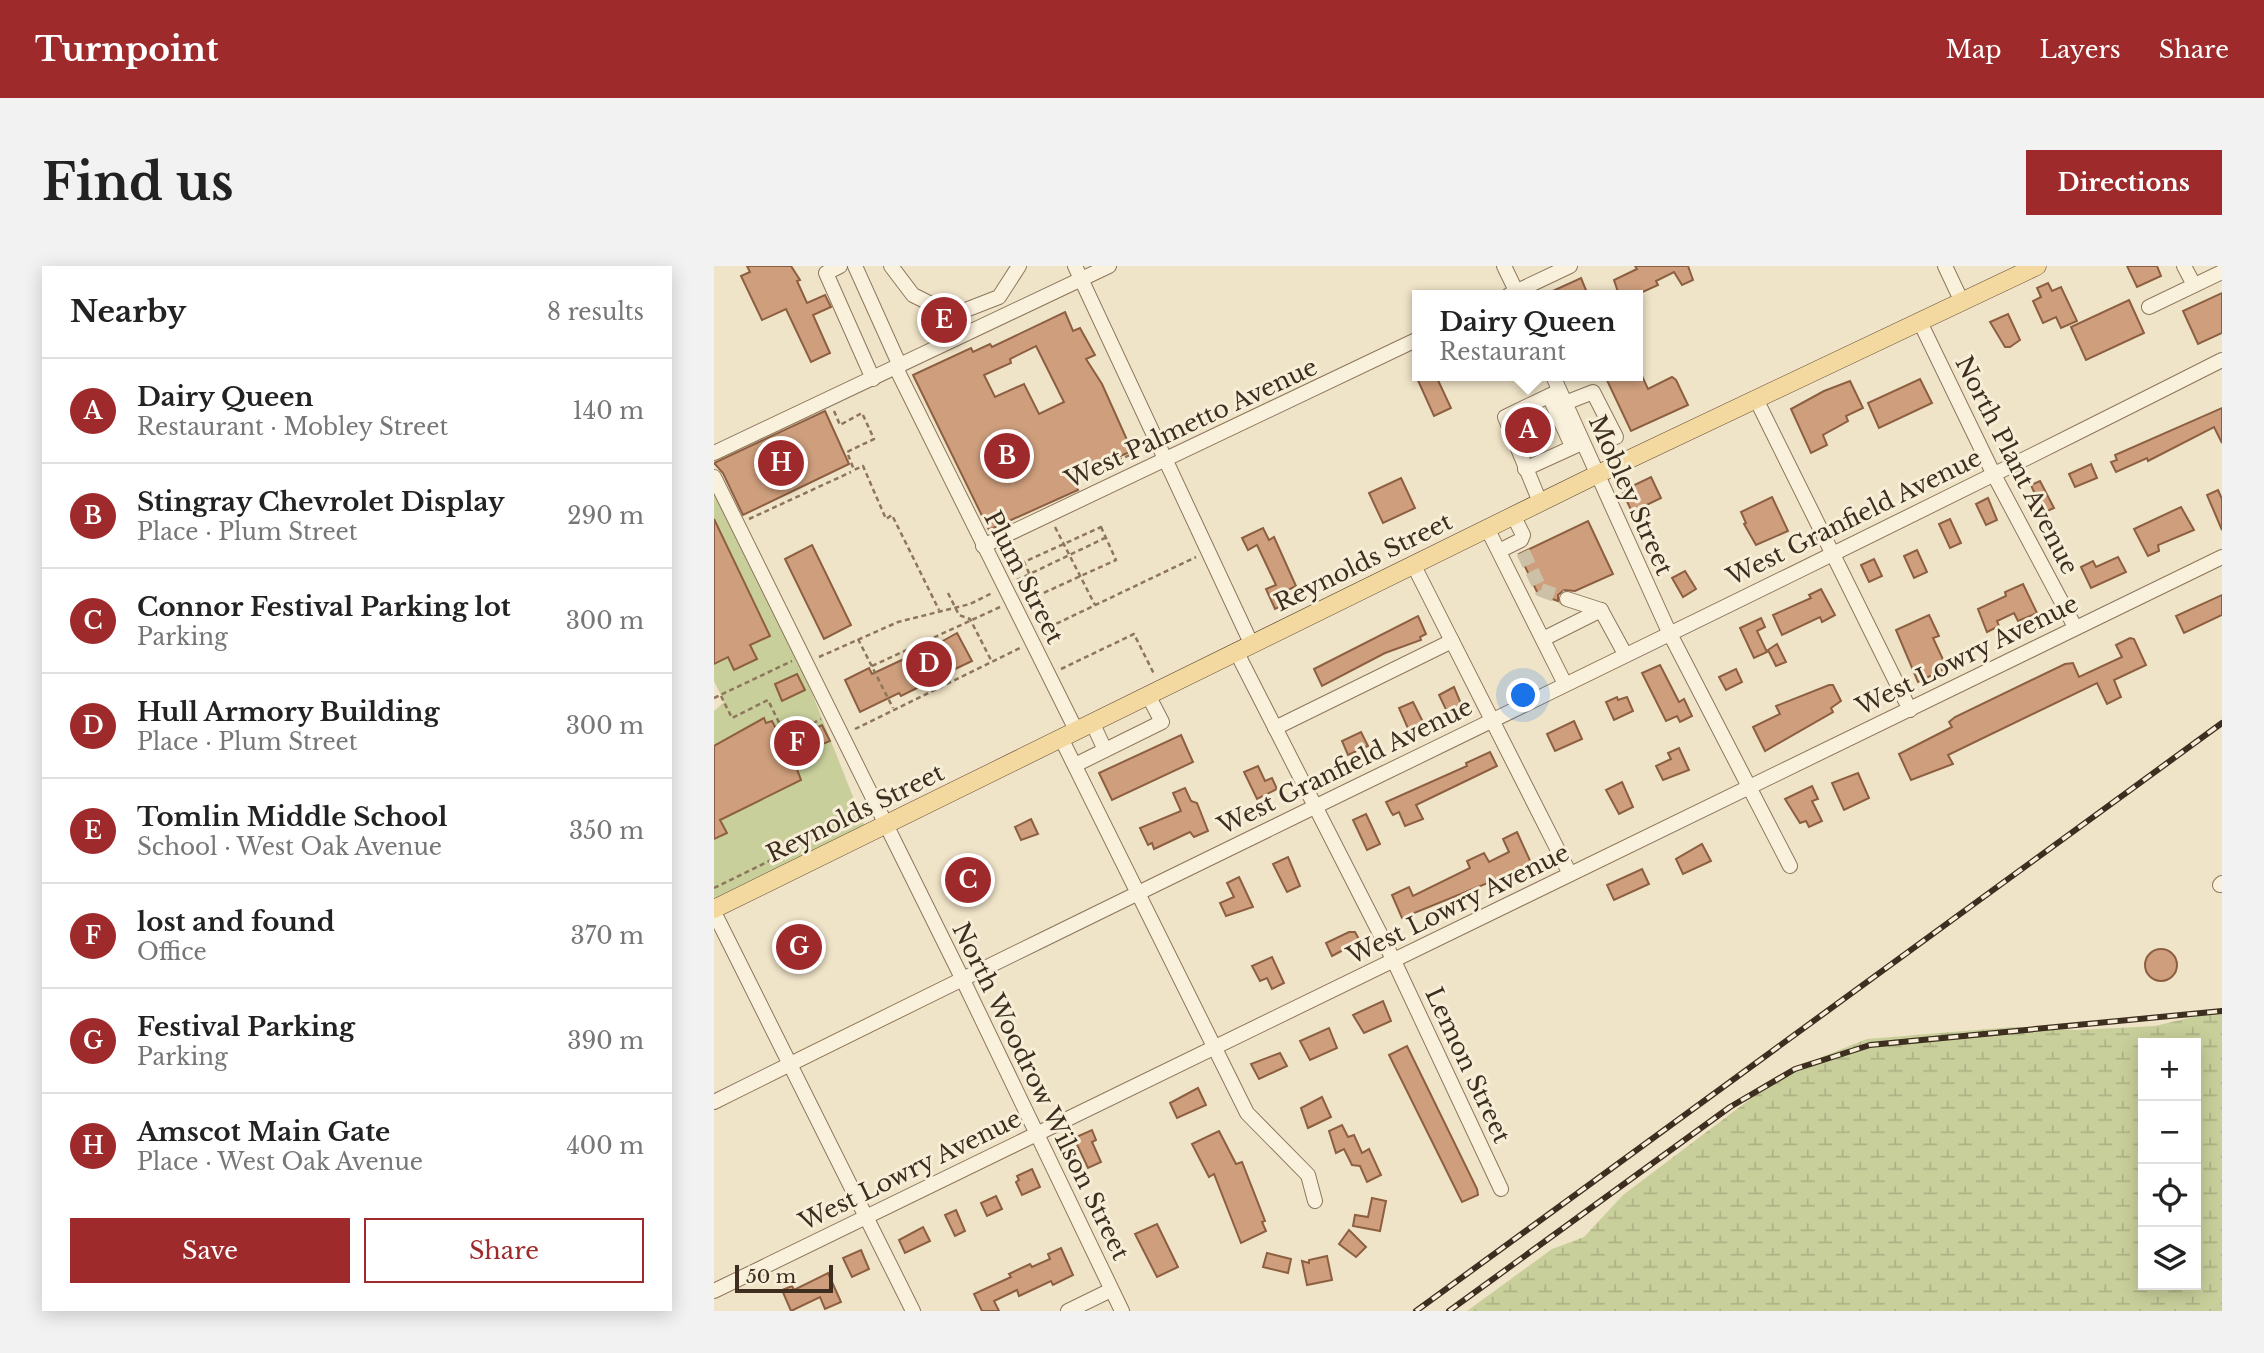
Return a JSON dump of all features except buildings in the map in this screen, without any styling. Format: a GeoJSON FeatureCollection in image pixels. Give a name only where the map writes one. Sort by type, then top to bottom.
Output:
{"type":"FeatureCollection","features":[{"type":"Feature","properties":{"kind":"main road","name":"Reynolds Street"},"geometry":{"type":"LineString","coordinates":[[714,911],[1513,515],[2037,266]]}},
{"type":"Feature","properties":{"kind":"street"},"geometry":{"type":"LineString","coordinates":[[840,266],[826,273],[873,379]]}},
{"type":"Feature","properties":{"kind":"street","name":"Plum Street"},"geometry":{"type":"LineString","coordinates":[[855,266],[898,367],[983,546],[1076,730],[1075,765],[1216,1046]]}},
{"type":"Feature","properties":{"kind":"street"},"geometry":{"type":"LineString","coordinates":[[891,266],[913,295],[941,309],[963,311],[999,298],[1020,266]]}},
{"type":"Feature","properties":{"kind":"street"},"geometry":{"type":"LineString","coordinates":[[714,453],[898,367],[1078,273],[1109,266]]}},
{"type":"Feature","properties":{"kind":"street"},"geometry":{"type":"LineString","coordinates":[[1504,266],[1513,290]]}},
{"type":"Feature","properties":{"kind":"street"},"geometry":{"type":"LineString","coordinates":[[1523,290],[1570,266]]}},
{"type":"Feature","properties":{"kind":"street"},"geometry":{"type":"LineString","coordinates":[[1945,266],[1962,302]]}},
{"type":"Feature","properties":{"kind":"street"},"geometry":{"type":"LineString","coordinates":[[2185,266],[2194,285]]}},
{"type":"Feature","properties":{"kind":"street"},"geometry":{"type":"LineString","coordinates":[[1078,273],[1167,460],[1244,647]]}},
{"type":"Feature","properties":{"kind":"street"},"geometry":{"type":"LineString","coordinates":[[2149,307],[2222,274]]}},
{"type":"Feature","properties":{"kind":"street","name":"North Plant Avenue"},"geometry":{"type":"LineString","coordinates":[[1920,322],[1994,475],[2075,627]]}},
{"type":"Feature","properties":{"kind":"street","name":"West Palmetto Avenue"},"geometry":{"type":"LineString","coordinates":[[983,546],[1412,342]]}},
{"type":"Feature","properties":{"kind":"street","name":"West Granfield Avenue"},"geometry":{"type":"LineString","coordinates":[[714,1102],[962,978],[1994,475],[2222,360]]}},
{"type":"Feature","properties":{"kind":"street","name":"Mobley Street"},"geometry":{"type":"LineString","coordinates":[[1554,381],[1577,445],[1596,475],[1669,632],[1790,866]]}},
{"type":"Feature","properties":{"kind":"street"},"geometry":{"type":"LineString","coordinates":[[1541,502],[1505,417],[1558,397],[1593,392],[1616,437]]}},
{"type":"Feature","properties":{"kind":"street"},"geometry":{"type":"LineString","coordinates":[[1756,398],[1910,710]]}},
{"type":"Feature","properties":{"kind":"street"},"geometry":{"type":"LineString","coordinates":[[1525,469],[1577,445]]}},
{"type":"Feature","properties":{"kind":"street","name":"North Woodrow Wilson Street"},"geometry":{"type":"LineString","coordinates":[[714,477],[962,978],[1122,1311]]}},
{"type":"Feature","properties":{"kind":"street"},"geometry":{"type":"LineString","coordinates":[[1499,551],[1520,547],[1523,535],[1513,515]]}},
{"type":"Feature","properties":{"kind":"street"},"geometry":{"type":"LineString","coordinates":[[1487,528],[1565,684]]}},
{"type":"Feature","properties":{"kind":"street","name":"West Lowry Avenue"},"geometry":{"type":"LineString","coordinates":[[714,1291],[2222,557]]}},
{"type":"Feature","properties":{"kind":"street"},"geometry":{"type":"LineString","coordinates":[[1413,564],[1570,874]]}},
{"type":"Feature","properties":{"kind":"street"},"geometry":{"type":"LineString","coordinates":[[1567,599],[1601,610],[1625,654]]}},
{"type":"Feature","properties":{"kind":"street"},"geometry":{"type":"LineString","coordinates":[[1543,639],[1601,610]]}},
{"type":"Feature","properties":{"kind":"street"},"geometry":{"type":"LineString","coordinates":[[1275,727],[1452,641]]}},
{"type":"Feature","properties":{"kind":"street","name":"Lemon Street"},"geometry":{"type":"LineString","coordinates":[[1244,647],[1275,727],[1394,961],[1501,1189]]}},
{"type":"Feature","properties":{"kind":"street"},"geometry":{"type":"LineString","coordinates":[[1075,765],[1162,722],[1148,695]]}},
{"type":"Feature","properties":{"kind":"street"},"geometry":{"type":"LineString","coordinates":[[1076,730],[1105,750]]}},
{"type":"Feature","properties":{"kind":"street"},"geometry":{"type":"LineString","coordinates":[[714,911],[913,1311]]}},
{"type":"Feature","properties":{"kind":"street"},"geometry":{"type":"LineString","coordinates":[[714,948],[729,942]]}},
{"type":"Feature","properties":{"kind":"street"},"geometry":{"type":"LineString","coordinates":[[1216,1046],[1247,1112],[1308,1175],[1315,1201]]}},
{"type":"Feature","properties":{"kind":"street"},"geometry":{"type":"LineString","coordinates":[[1068,1311],[1111,1290]]}},
{"type":"Feature","properties":{"kind":"path"},"geometry":{"type":"LineString","coordinates":[[831,406],[840,425],[862,413],[874,439],[847,452],[855,470],[863,466],[886,519],[892,515],[939,610]]}},
{"type":"Feature","properties":{"kind":"path"},"geometry":{"type":"LineString","coordinates":[[1091,490],[1084,476],[1132,454],[1139,466]]}},
{"type":"Feature","properties":{"kind":"path"},"geometry":{"type":"LineString","coordinates":[[738,525],[851,472]]}},
{"type":"Feature","properties":{"kind":"path"},"geometry":{"type":"LineString","coordinates":[[1049,516],[1095,605]]}},
{"type":"Feature","properties":{"kind":"path"},"geometry":{"type":"LineString","coordinates":[[872,666],[997,607],[1014,607],[1116,560],[1101,527],[1024,562],[1039,595]]}},
{"type":"Feature","properties":{"kind":"path"},"geometry":{"type":"LineString","coordinates":[[714,698],[794,660],[797,668],[898,622],[970,604],[1105,538]]}},
{"type":"Feature","properties":{"kind":"path"},"geometry":{"type":"LineString","coordinates":[[817,708],[833,740],[1044,636],[1041,630],[1201,555]]}},
{"type":"Feature","properties":{"kind":"path"},"geometry":{"type":"LineString","coordinates":[[948,593],[959,615],[970,620],[992,662]]}},
{"type":"Feature","properties":{"kind":"path"},"geometry":{"type":"LineString","coordinates":[[1059,670],[1134,634],[1155,675]]}},
{"type":"Feature","properties":{"kind":"path"},"geometry":{"type":"LineString","coordinates":[[858,639],[893,710]]}},
{"type":"Feature","properties":{"kind":"path"},"geometry":{"type":"LineString","coordinates":[[720,695],[732,718],[768,700],[786,737],[822,718]]}},
{"type":"Feature","properties":{"kind":"path"},"geometry":{"type":"LineString","coordinates":[[714,888],[869,812]]}},
{"type":"Feature","properties":{"kind":"green space"},"geometry":{"type":"Polygon","coordinates":[[[714,492],[806,678],[865,827],[714,901],[714,711],[724,702],[714,681],[714,492]]]}},
{"type":"Feature","properties":{"kind":"green space"},"geometry":{"type":"Polygon","coordinates":[[[2222,1010],[2222,1311],[1467,1311],[1552,1249],[1584,1237],[1623,1195],[1778,1078],[1824,1056],[1867,1039],[2013,1027],[2077,1030],[2155,1026],[2222,1010]]]}},
{"type":"Feature","properties":{"kind":"tunnel"},"geometry":{"type":"LineString","coordinates":[[1523,552],[1541,590],[1567,599]]}},
{"type":"Feature","properties":{"kind":"railway"},"geometry":{"type":"LineString","coordinates":[[1416,1311],[2222,723]]}},
{"type":"Feature","properties":{"kind":"railway"},"geometry":{"type":"LineString","coordinates":[[1449,1311],[1730,1107],[1795,1069],[1870,1045],[2222,1011]]}},
{"type":"Feature","properties":{"kind":"place","name":"Tomlin Middle School"},"geometry":{"type":"Point","coordinates":[944,320]}},
{"type":"Feature","properties":{"kind":"place","name":"Dairy Queen"},"geometry":{"type":"Point","coordinates":[1528,430]}},
{"type":"Feature","properties":{"kind":"place","name":"Stingray Chevrolet Display"},"geometry":{"type":"Point","coordinates":[1007,456]}},
{"type":"Feature","properties":{"kind":"place","name":"Amscot Main Gate"},"geometry":{"type":"Point","coordinates":[781,463]}},
{"type":"Feature","properties":{"kind":"place","name":"Hull Armory Building"},"geometry":{"type":"Point","coordinates":[929,664]}},
{"type":"Feature","properties":{"kind":"place","name":"lost and found"},"geometry":{"type":"Point","coordinates":[797,743]}},
{"type":"Feature","properties":{"kind":"place","name":"Connor Festival Parking lot"},"geometry":{"type":"Point","coordinates":[968,880]}},
{"type":"Feature","properties":{"kind":"place","name":"Festival Parking"},"geometry":{"type":"Point","coordinates":[799,947]}}]}
